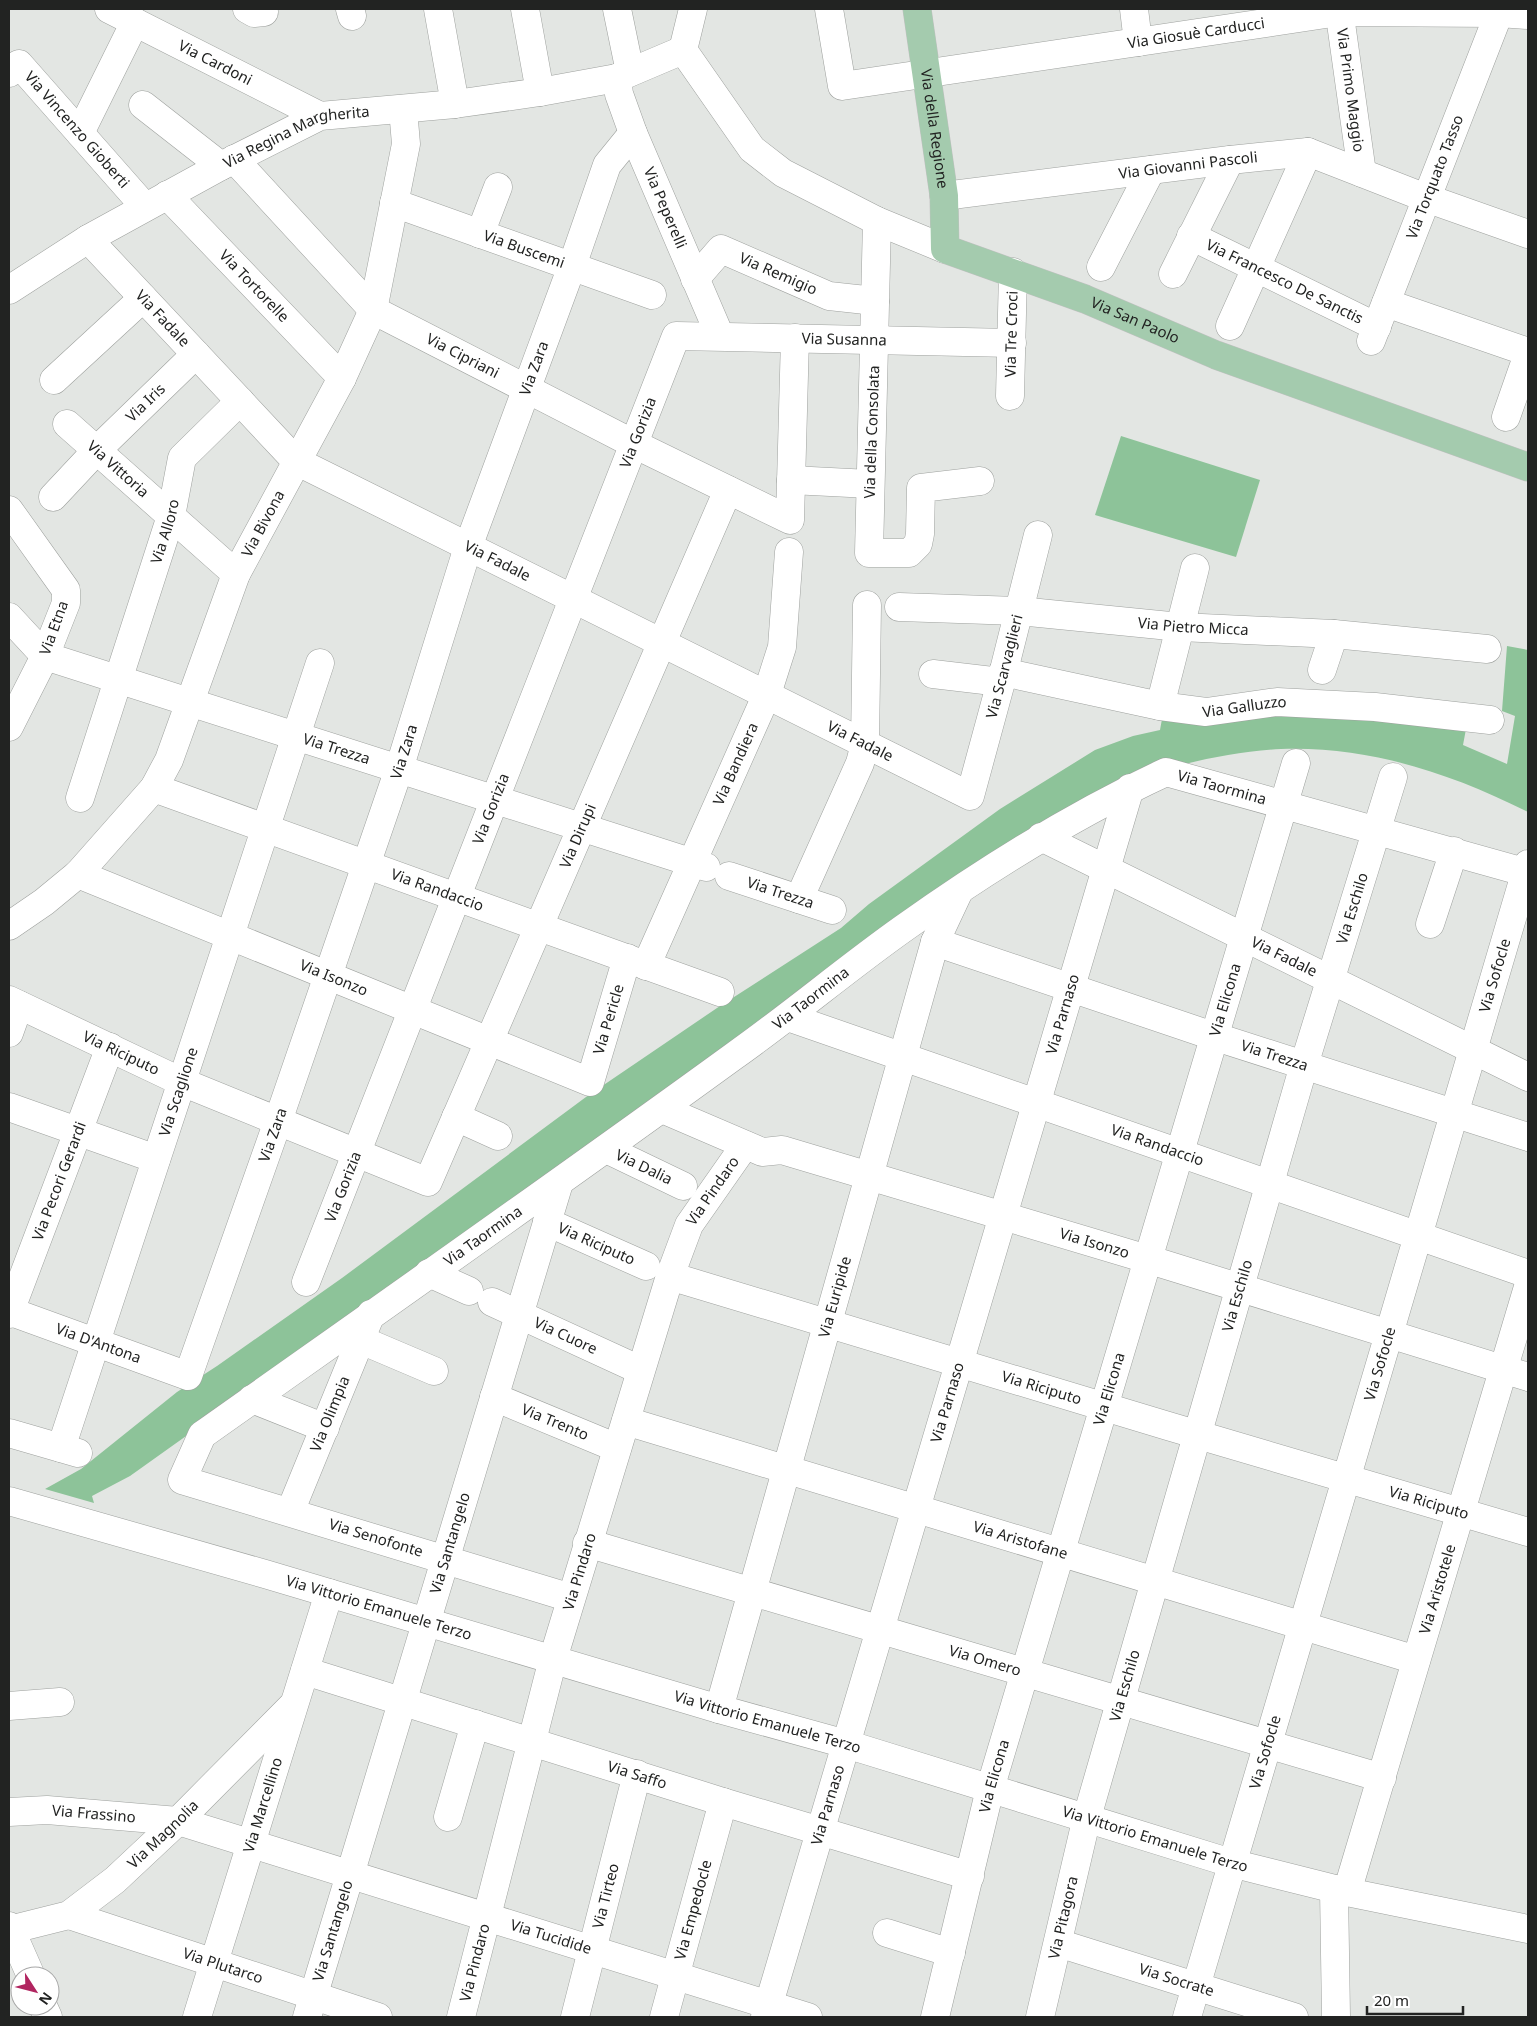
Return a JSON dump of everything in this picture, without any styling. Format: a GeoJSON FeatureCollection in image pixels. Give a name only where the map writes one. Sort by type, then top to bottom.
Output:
{"type":"FeatureCollection","features":[{"type":"Feature","properties":{"kind":"main road","name":"Via della Regione"},"geometry":{"type":"LineString","coordinates":[[917,9],[944,196],[945,249]]}},
{"type":"Feature","properties":{"kind":"main road","name":"Via San Paolo"},"geometry":{"type":"LineString","coordinates":[[945,249],[1085,299],[1216,355],[1528,467]]}},
{"type":"Feature","properties":{"kind":"street","name":"Via Cardoni"},"geometry":{"type":"LineString","coordinates":[[109,9],[320,116]]}},
{"type":"Feature","properties":{"kind":"street"},"geometry":{"type":"LineString","coordinates":[[438,9],[455,104]]}},
{"type":"Feature","properties":{"kind":"street"},"geometry":{"type":"LineString","coordinates":[[525,9],[540,92]]}},
{"type":"Feature","properties":{"kind":"street"},"geometry":{"type":"LineString","coordinates":[[683,50],[693,9]]}},
{"type":"Feature","properties":{"kind":"street","name":"Via Giosuè Carducci"},"geometry":{"type":"LineString","coordinates":[[829,9],[842,86],[1339,10],[1499,13],[1528,16]]}},
{"type":"Feature","properties":{"kind":"street"},"geometry":{"type":"LineString","coordinates":[[1134,9],[1138,42]]}},
{"type":"Feature","properties":{"kind":"street","name":"Via Primo Maggio"},"geometry":{"type":"LineString","coordinates":[[1339,10],[1362,173]]}},
{"type":"Feature","properties":{"kind":"street","name":"Via Torquato Tasso"},"geometry":{"type":"LineString","coordinates":[[1378,324],[1499,13]]}},
{"type":"Feature","properties":{"kind":"street","name":"Via Peperelli"},"geometry":{"type":"LineString","coordinates":[[618,14],[623,75],[619,94],[633,133],[720,336]]}},
{"type":"Feature","properties":{"kind":"street"},"geometry":{"type":"LineString","coordinates":[[80,133],[135,22]]}},
{"type":"Feature","properties":{"kind":"street","name":"Via Regina Margherita"},"geometry":{"type":"LineString","coordinates":[[9,290],[88,239],[227,163],[320,116],[455,104],[540,92],[623,75],[683,50]]}},
{"type":"Feature","properties":{"kind":"street","name":"Via San Paolo"},"geometry":{"type":"LineString","coordinates":[[683,50],[752,149],[783,173],[877,220],[945,249]]}},
{"type":"Feature","properties":{"kind":"street","name":"Via Vincenzo Gioberti"},"geometry":{"type":"LineString","coordinates":[[9,73],[20,64],[80,133],[156,201]]}},
{"type":"Feature","properties":{"kind":"street","name":"Via Cipriani"},"geometry":{"type":"LineString","coordinates":[[143,104],[227,163],[373,310],[634,444],[790,520],[792,480]]}},
{"type":"Feature","properties":{"kind":"street","name":"Via Bivona"},"geometry":{"type":"LineString","coordinates":[[9,926],[44,902],[78,874],[154,788],[168,760],[236,574],[342,378],[373,310],[406,144],[403,109]]}},
{"type":"Feature","properties":{"kind":"street","name":"Via Zara"},"geometry":{"type":"LineString","coordinates":[[188,1376],[399,769],[468,547],[572,266],[607,164],[633,133]]}},
{"type":"Feature","properties":{"kind":"street"},"geometry":{"type":"LineString","coordinates":[[1230,326],[1308,152]]}},
{"type":"Feature","properties":{"kind":"street","name":"Via Giovanni Pascoli"},"geometry":{"type":"LineString","coordinates":[[944,196],[1308,152],[1426,198],[1528,234]]}},
{"type":"Feature","properties":{"kind":"street"},"geometry":{"type":"LineString","coordinates":[[1173,274],[1230,160]]}},
{"type":"Feature","properties":{"kind":"street"},"geometry":{"type":"LineString","coordinates":[[1101,267],[1151,170]]}},
{"type":"Feature","properties":{"kind":"street"},"geometry":{"type":"LineString","coordinates":[[480,234],[498,187]]}},
{"type":"Feature","properties":{"kind":"street","name":"Via Tortorelle"},"geometry":{"type":"LineString","coordinates":[[156,201],[342,378]]}},
{"type":"Feature","properties":{"kind":"street","name":"Via Buscemi"},"geometry":{"type":"LineString","coordinates":[[394,204],[652,295]]}},
{"type":"Feature","properties":{"kind":"street","name":"Via della Consolata"},"geometry":{"type":"LineString","coordinates":[[877,220],[869,553],[909,553],[918,544],[921,488],[980,482]]}},
{"type":"Feature","properties":{"kind":"street","name":"Via Francesco De Sanctis"},"geometry":{"type":"LineString","coordinates":[[1191,236],[1378,324],[1528,353]]}},
{"type":"Feature","properties":{"kind":"street","name":"Via Fadale"},"geometry":{"type":"LineString","coordinates":[[88,239],[296,461],[970,796]]}},
{"type":"Feature","properties":{"kind":"street","name":"Via Remigio"},"geometry":{"type":"LineString","coordinates":[[695,279],[720,249],[829,296],[875,301]]}},
{"type":"Feature","properties":{"kind":"street","name":"Via Tre Croci"},"geometry":{"type":"LineString","coordinates":[[1010,396],[1013,272]]}},
{"type":"Feature","properties":{"kind":"street"},"geometry":{"type":"LineString","coordinates":[[54,380],[143,298]]}},
{"type":"Feature","properties":{"kind":"street","name":"Via Susanna"},"geometry":{"type":"LineString","coordinates":[[676,336],[1012,342]]}},
{"type":"Feature","properties":{"kind":"street","name":"Via Gorizia"},"geometry":{"type":"LineString","coordinates":[[306,1282],[676,336]]}},
{"type":"Feature","properties":{"kind":"street"},"geometry":{"type":"LineString","coordinates":[[795,338],[792,480],[870,484]]}},
{"type":"Feature","properties":{"kind":"street"},"geometry":{"type":"LineString","coordinates":[[1506,417],[1528,353]]}},
{"type":"Feature","properties":{"kind":"street","name":"Via Iris"},"geometry":{"type":"LineString","coordinates":[[53,497],[97,450],[196,354]]}},
{"type":"Feature","properties":{"kind":"street","name":"Via Alloro"},"geometry":{"type":"LineString","coordinates":[[80,798],[172,516],[182,458],[240,401]]}},
{"type":"Feature","properties":{"kind":"street","name":"Via Vittoria"},"geometry":{"type":"LineString","coordinates":[[67,424],[236,574]]}},
{"type":"Feature","properties":{"kind":"street","name":"Via Dirupi"},"geometry":{"type":"LineString","coordinates":[[428,1182],[728,490]]}},
{"type":"Feature","properties":{"kind":"street","name":"Via Etna"},"geometry":{"type":"LineString","coordinates":[[9,728],[45,656],[66,603],[66,590],[11,517]]}},
{"type":"Feature","properties":{"kind":"street","name":"Via Scarvaglieri"},"geometry":{"type":"LineString","coordinates":[[970,796],[1038,535]]}},
{"type":"Feature","properties":{"kind":"street","name":"Via Bandiera"},"geometry":{"type":"LineString","coordinates":[[637,962],[710,869],[782,646],[789,552]]}},
{"type":"Feature","properties":{"kind":"street"},"geometry":{"type":"LineString","coordinates":[[1160,706],[1195,568]]}},
{"type":"Feature","properties":{"kind":"street"},"geometry":{"type":"LineString","coordinates":[[799,900],[860,763],[865,744],[867,605]]}},
{"type":"Feature","properties":{"kind":"street","name":"Via Pietro Micca"},"geometry":{"type":"LineString","coordinates":[[899,607],[1019,611],[1180,627],[1334,634],[1487,649]]}},
{"type":"Feature","properties":{"kind":"street","name":"Via Trezza"},"geometry":{"type":"LineString","coordinates":[[9,617],[45,656],[582,827],[832,910]]}},
{"type":"Feature","properties":{"kind":"street"},"geometry":{"type":"LineString","coordinates":[[1322,670],[1334,634]]}},
{"type":"Feature","properties":{"kind":"street","name":"Via Scaglione"},"geometry":{"type":"LineString","coordinates":[[9,1433],[70,1450],[96,1343],[320,662]]}},
{"type":"Feature","properties":{"kind":"street","name":"Via Galluzzo"},"geometry":{"type":"LineString","coordinates":[[933,674],[1002,677],[1160,706],[1206,712],[1277,702],[1375,707],[1490,720]]}},
{"type":"Feature","properties":{"kind":"street","name":"Via Elicona"},"geometry":{"type":"LineString","coordinates":[[935,2017],[990,1789],[1213,1036],[1296,763]]}},
{"type":"Feature","properties":{"kind":"street","name":"Via Taormina"},"geometry":{"type":"LineString","coordinates":[[182,1480],[202,1435],[662,1109],[788,1017],[901,930],[1042,837],[1130,788],[1166,772],[1527,870]]}},
{"type":"Feature","properties":{"kind":"street","name":"Via Eschilo"},"geometry":{"type":"LineString","coordinates":[[1087,1818],[1304,1065],[1332,980],[1393,777]]}},
{"type":"Feature","properties":{"kind":"street","name":"Via Randaccio"},"geometry":{"type":"LineString","coordinates":[[154,788],[720,992]]}},
{"type":"Feature","properties":{"kind":"street","name":"Via Parnaso"},"geometry":{"type":"LineString","coordinates":[[767,2011],[1130,788]]}},
{"type":"Feature","properties":{"kind":"street","name":"Via Fadale"},"geometry":{"type":"LineString","coordinates":[[1042,837],[1528,1077]]}},
{"type":"Feature","properties":{"kind":"street"},"geometry":{"type":"LineString","coordinates":[[1430,924],[1454,851]]}},
{"type":"Feature","properties":{"kind":"street","name":"Via Sofocle"},"geometry":{"type":"LineString","coordinates":[[1187,2017],[1527,870]]}},
{"type":"Feature","properties":{"kind":"street","name":"Via Isonzo"},"geometry":{"type":"LineString","coordinates":[[78,874],[590,1082]]}},
{"type":"Feature","properties":{"kind":"street","name":"Via Euripide"},"geometry":{"type":"LineString","coordinates":[[718,1709],[935,942],[960,890]]}},
{"type":"Feature","properties":{"kind":"street","name":"Via Trezza"},"geometry":{"type":"LineString","coordinates":[[935,942],[1213,1036],[1528,1137]]}},
{"type":"Feature","properties":{"kind":"street","name":"Via Pericle"},"geometry":{"type":"LineString","coordinates":[[590,1082],[637,962]]}},
{"type":"Feature","properties":{"kind":"street"},"geometry":{"type":"LineString","coordinates":[[9,1033],[14,1003]]}},
{"type":"Feature","properties":{"kind":"street","name":"Via Riciputo"},"geometry":{"type":"LineString","coordinates":[[14,1003],[182,1082],[428,1182]]}},
{"type":"Feature","properties":{"kind":"street","name":"Via Randaccio"},"geometry":{"type":"LineString","coordinates":[[788,1017],[1528,1274]]}},
{"type":"Feature","properties":{"kind":"street","name":"Via Pecori Gerardi"},"geometry":{"type":"LineString","coordinates":[[9,1312],[110,1047]]}},
{"type":"Feature","properties":{"kind":"street"},"geometry":{"type":"LineString","coordinates":[[9,1107],[156,1159]]}},
{"type":"Feature","properties":{"kind":"street","name":"Via Isonzo"},"geometry":{"type":"LineString","coordinates":[[662,1109],[762,1152],[782,1150],[1147,1259],[1516,1374]]}},
{"type":"Feature","properties":{"kind":"street"},"geometry":{"type":"LineString","coordinates":[[456,1117],[498,1136]]}},
{"type":"Feature","properties":{"kind":"street","name":"Via Pindaro"},"geometry":{"type":"LineString","coordinates":[[462,2017],[553,1659],[640,1370],[658,1271],[745,1145]]}},
{"type":"Feature","properties":{"kind":"street","name":"Via Dalia"},"geometry":{"type":"LineString","coordinates":[[606,1149],[683,1186]]}},
{"type":"Feature","properties":{"kind":"street","name":"Via Santangelo"},"geometry":{"type":"LineString","coordinates":[[310,2007],[559,1183]]}},
{"type":"Feature","properties":{"kind":"street","name":"Via Riciputo"},"geometry":{"type":"LineString","coordinates":[[547,1222],[658,1271],[1198,1435],[1528,1532]]}},
{"type":"Feature","properties":{"kind":"street","name":"Via Cuore"},"geometry":{"type":"LineString","coordinates":[[429,1273],[640,1370]]}},
{"type":"Feature","properties":{"kind":"street","name":"Via Aristotele"},"geometry":{"type":"LineString","coordinates":[[1336,2017],[1340,1890],[1382,1778],[1461,1512],[1516,1374],[1528,1287]]}},
{"type":"Feature","properties":{"kind":"street","name":"Via D'Antona"},"geometry":{"type":"LineString","coordinates":[[9,1312],[188,1376]]}},
{"type":"Feature","properties":{"kind":"street","name":"Via Olimpia"},"geometry":{"type":"LineString","coordinates":[[290,1512],[371,1314]]}},
{"type":"Feature","properties":{"kind":"street"},"geometry":{"type":"LineString","coordinates":[[361,1340],[434,1371]]}},
{"type":"Feature","properties":{"kind":"street","name":"Via Trento"},"geometry":{"type":"LineString","coordinates":[[494,1397],[617,1448]]}},
{"type":"Feature","properties":{"kind":"street"},"geometry":{"type":"LineString","coordinates":[[252,1399],[325,1428]]}},
{"type":"Feature","properties":{"kind":"street","name":"Via Aristofane"},"geometry":{"type":"LineString","coordinates":[[626,1421],[1416,1660]]}},
{"type":"Feature","properties":{"kind":"street","name":"Via Senofonte"},"geometry":{"type":"LineString","coordinates":[[182,1480],[571,1598]]}},
{"type":"Feature","properties":{"kind":"street","name":"Via Vittorio Emanuele Terzo"},"geometry":{"type":"LineString","coordinates":[[9,1501],[329,1593],[718,1709],[846,1744],[1232,1863],[1340,1890],[1528,1929]]}},
{"type":"Feature","properties":{"kind":"street","name":"Via Omero"},"geometry":{"type":"LineString","coordinates":[[587,1543],[1382,1778]]}},
{"type":"Feature","properties":{"kind":"street","name":"Via Marcellino"},"geometry":{"type":"LineString","coordinates":[[197,2017],[329,1593]]}},
{"type":"Feature","properties":{"kind":"street","name":"Via Saffo"},"geometry":{"type":"LineString","coordinates":[[305,1672],[723,1802],[970,1876]]}},
{"type":"Feature","properties":{"kind":"street"},"geometry":{"type":"LineString","coordinates":[[9,1706],[60,1702]]}},
{"type":"Feature","properties":{"kind":"street","name":"Via Magnolia"},"geometry":{"type":"LineString","coordinates":[[10,1929],[69,1915],[115,1880],[178,1821],[295,1703]]}},
{"type":"Feature","properties":{"kind":"street"},"geometry":{"type":"LineString","coordinates":[[448,1817],[474,1724]]}},
{"type":"Feature","properties":{"kind":"street","name":"Via Tirteo"},"geometry":{"type":"LineString","coordinates":[[575,2017],[637,1774]]}},
{"type":"Feature","properties":{"kind":"street","name":"Via Empedocle"},"geometry":{"type":"LineString","coordinates":[[664,2017],[723,1802]]}},
{"type":"Feature","properties":{"kind":"street","name":"Via Frassino"},"geometry":{"type":"LineString","coordinates":[[9,1812],[47,1810],[178,1821]]}},
{"type":"Feature","properties":{"kind":"street","name":"Via Pitagora"},"geometry":{"type":"LineString","coordinates":[[1040,2017],[1087,1818]]}},
{"type":"Feature","properties":{"kind":"street","name":"Via Tucidide"},"geometry":{"type":"LineString","coordinates":[[178,1821],[675,1976],[767,2011],[808,2017]]}},
{"type":"Feature","properties":{"kind":"street","name":"Via Plutarco"},"geometry":{"type":"LineString","coordinates":[[69,1915],[214,1964],[310,2007],[378,2017]]}},
{"type":"Feature","properties":{"kind":"street"},"geometry":{"type":"LineString","coordinates":[[10,1929],[27,1966]]}},
{"type":"Feature","properties":{"kind":"street"},"geometry":{"type":"LineString","coordinates":[[886,1933],[951,1953]]}},
{"type":"Feature","properties":{"kind":"street","name":"Via Socrate"},"geometry":{"type":"LineString","coordinates":[[1058,1943],[1294,2017]]}},
{"type":"Feature","properties":{"kind":"green space"},"geometry":{"type":"Polygon","coordinates":[[[1121,436],[1260,480],[1236,557],[1095,515],[1121,436]]]}},
{"type":"Feature","properties":{"kind":"green space"},"geometry":{"type":"Polygon","coordinates":[[[1507,646],[1528,650],[1528,812],[1469,785],[1439,774],[1377,757],[1346,752],[1314,749],[1265,750],[1188,763],[1158,771],[231,1404],[130,1476],[92,1496],[94,1503],[45,1489],[81,1469],[177,1392],[342,1278],[586,1097],[717,1008],[841,928],[869,904],[1000,809],[1095,750],[1133,736],[1160,730],[1162,719],[1271,711],[1466,729],[1463,745],[1507,764],[1515,716],[1502,711],[1507,646]]]}}]}
